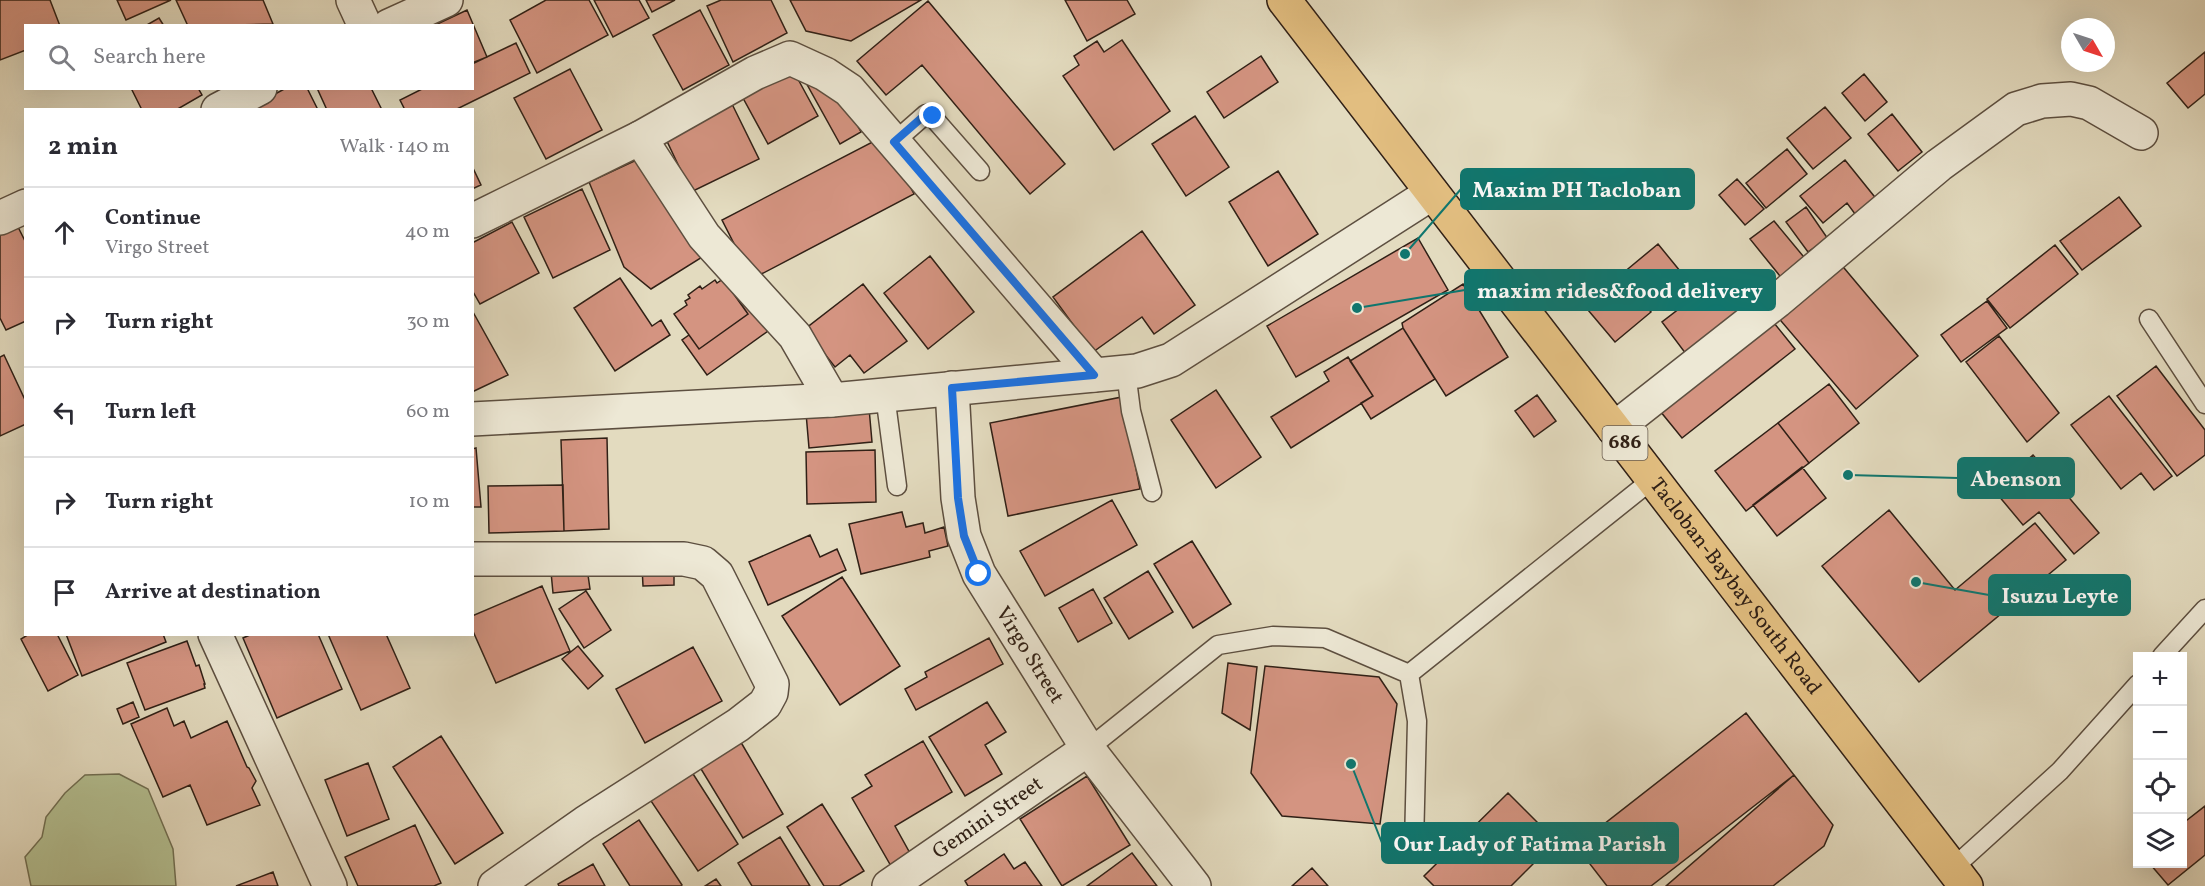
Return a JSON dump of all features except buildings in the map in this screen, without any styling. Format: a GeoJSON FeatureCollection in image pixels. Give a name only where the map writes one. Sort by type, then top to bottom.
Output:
{"type":"FeatureCollection","features":[{"type":"Feature","properties":{"kind":"main road","name":"Tacloban-Baybay South Road"},"geometry":{"type":"LineString","coordinates":[[1284,0],[1960,877]]}},
{"type":"Feature","properties":{"kind":"street"},"geometry":{"type":"LineString","coordinates":[[353,0],[364,24]]}},
{"type":"Feature","properties":{"kind":"street"},"geometry":{"type":"LineString","coordinates":[[392,24],[446,0]]}},
{"type":"Feature","properties":{"kind":"street"},"geometry":{"type":"LineString","coordinates":[[474,220],[640,138],[755,73],[790,58],[825,74],[849,90],[894,142],[1110,374]]}},
{"type":"Feature","properties":{"kind":"street"},"geometry":{"type":"LineString","coordinates":[[222,108],[256,90]]}},
{"type":"Feature","properties":{"kind":"street"},"geometry":{"type":"LineString","coordinates":[[1614,429],[1777,301],[1939,165],[2016,110],[2042,101],[2071,99],[2089,103],[2141,133]]}},
{"type":"Feature","properties":{"kind":"street"},"geometry":{"type":"LineString","coordinates":[[640,138],[704,236],[795,336],[832,400]]}},
{"type":"Feature","properties":{"kind":"street"},"geometry":{"type":"LineString","coordinates":[[474,419],[832,400],[1137,371],[1171,360],[1432,193]]}},
{"type":"Feature","properties":{"kind":"street"},"geometry":{"type":"LineString","coordinates":[[0,218],[24,207]]}},
{"type":"Feature","properties":{"kind":"street","name":"Virgo Street"},"geometry":{"type":"LineString","coordinates":[[952,388],[958,498],[964,536],[979,574],[1088,749],[1194,886]]}},
{"type":"Feature","properties":{"kind":"street"},"geometry":{"type":"LineString","coordinates":[[474,559],[684,559],[703,564],[717,575],[772,684],[771,693],[765,704],[738,725],[585,823],[495,886]]}},
{"type":"Feature","properties":{"kind":"street"},"geometry":{"type":"LineString","coordinates":[[216,636],[330,886]]}},
{"type":"Feature","properties":{"kind":"street","name":"Gemini Street"},"geometry":{"type":"LineString","coordinates":[[889,886],[1088,749]]}},
{"type":"Feature","properties":{"kind":"lane"},"geometry":{"type":"LineString","coordinates":[[894,142],[926,114],[930,114],[980,171]]}},
{"type":"Feature","properties":{"kind":"lane"},"geometry":{"type":"LineString","coordinates":[[2149,319],[2205,404]]}},
{"type":"Feature","properties":{"kind":"lane"},"geometry":{"type":"LineString","coordinates":[[1110,374],[1131,411],[1152,492]]}},
{"type":"Feature","properties":{"kind":"lane"},"geometry":{"type":"LineString","coordinates":[[885,395],[897,486]]}},
{"type":"Feature","properties":{"kind":"lane"},"geometry":{"type":"LineString","coordinates":[[1409,674],[1653,479]]}},
{"type":"Feature","properties":{"kind":"lane"},"geometry":{"type":"LineString","coordinates":[[2166,652],[2205,609]]}},
{"type":"Feature","properties":{"kind":"lane"},"geometry":{"type":"LineString","coordinates":[[1088,749],[1218,645],[1273,636],[1325,638],[1409,674]]}},
{"type":"Feature","properties":{"kind":"lane"},"geometry":{"type":"LineString","coordinates":[[1409,674],[1417,721],[1414,845]]}},
{"type":"Feature","properties":{"kind":"lane"},"geometry":{"type":"LineString","coordinates":[[1960,877],[2133,690]]}},
{"type":"Feature","properties":{"kind":"green space"},"geometry":{"type":"Polygon","coordinates":[[[119,774],[148,789],[173,849],[176,886],[31,886],[25,857],[42,837],[46,817],[65,793],[85,775],[119,774]]]}},
{"type":"Feature","properties":{"kind":"place","name":"Maxim PH Tacloban"},"geometry":{"type":"Point","coordinates":[1405,254]}},
{"type":"Feature","properties":{"kind":"place","name":"maxim rides&food delivery"},"geometry":{"type":"Point","coordinates":[1357,308]}},
{"type":"Feature","properties":{"kind":"place","name":"Abenson"},"geometry":{"type":"Point","coordinates":[1848,475]}},
{"type":"Feature","properties":{"kind":"place","name":"Isuzu Leyte"},"geometry":{"type":"Point","coordinates":[1916,582]}},
{"type":"Feature","properties":{"kind":"place","name":"Our Lady of Fatima Parish"},"geometry":{"type":"Point","coordinates":[1351,764]}},
{"type":"Feature","properties":{"kind":"route"},"geometry":{"type":"LineString","coordinates":[[933,116],[926,114],[894,142],[1094,375],[952,388],[958,498],[964,536],[979,574]]}}]}
